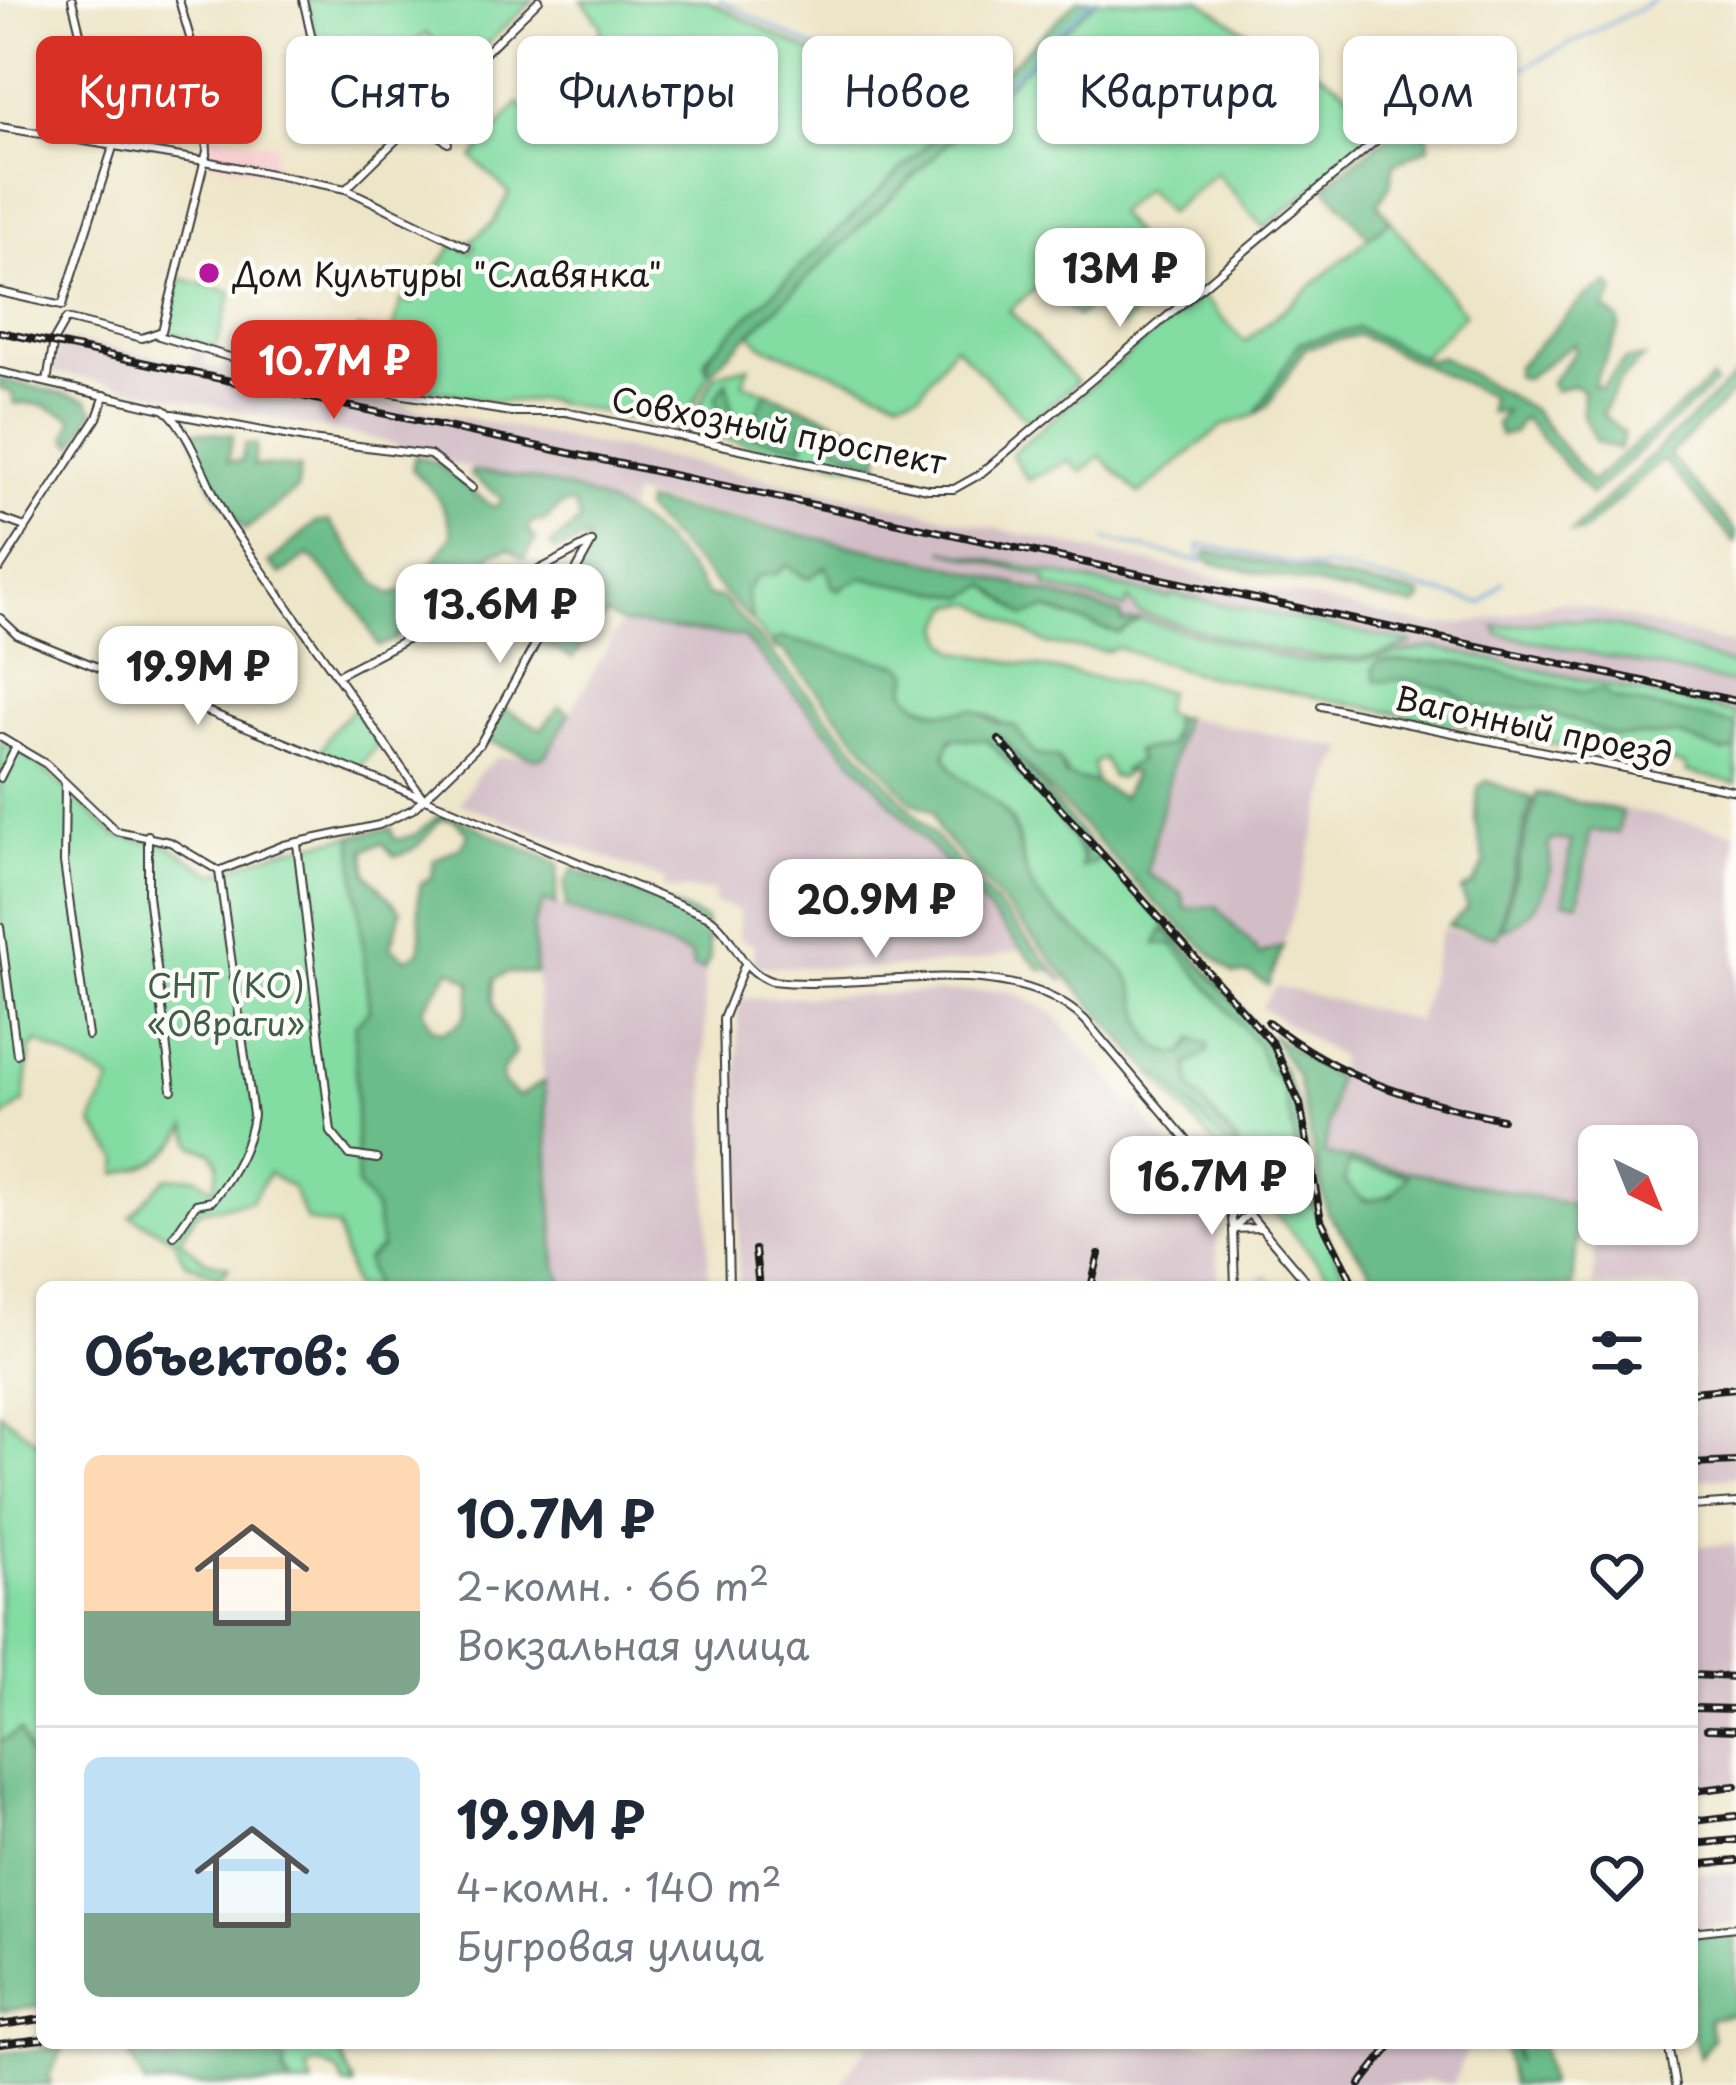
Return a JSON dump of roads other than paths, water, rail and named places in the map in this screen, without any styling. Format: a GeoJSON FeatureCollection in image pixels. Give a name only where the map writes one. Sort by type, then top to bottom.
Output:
{"type":"FeatureCollection","features":[{"type":"Feature","properties":{"kind":"street"},"geometry":{"type":"LineString","coordinates":[[72,0],[81,36]]}},
{"type":"Feature","properties":{"kind":"street"},"geometry":{"type":"LineString","coordinates":[[159,336],[205,161],[202,82],[179,0]]}},
{"type":"Feature","properties":{"kind":"street"},"geometry":{"type":"LineString","coordinates":[[303,0],[314,36]]}},
{"type":"Feature","properties":{"kind":"street"},"geometry":{"type":"LineString","coordinates":[[493,44],[539,0]]}},
{"type":"Feature","properties":{"kind":"street"},"geometry":{"type":"LineString","coordinates":[[0,127],[36,132]]}},
{"type":"Feature","properties":{"kind":"street"},"geometry":{"type":"LineString","coordinates":[[47,382],[55,340],[66,319],[62,306],[114,144],[346,190],[466,247]]}},
{"type":"Feature","properties":{"kind":"street"},"geometry":{"type":"LineString","coordinates":[[346,190],[390,144]]}},
{"type":"Feature","properties":{"kind":"street","name":"Совхозный проспект"},"geometry":{"type":"LineString","coordinates":[[66,319],[142,338],[159,336],[313,377],[524,411],[566,412],[928,489],[955,489],[979,475],[1372,144]]}},
{"type":"Feature","properties":{"kind":"street"},"geometry":{"type":"LineString","coordinates":[[0,292],[62,306]]}},
{"type":"Feature","properties":{"kind":"street"},"geometry":{"type":"LineString","coordinates":[[0,372],[172,414],[311,440],[430,455],[472,488]]}},
{"type":"Feature","properties":{"kind":"street"},"geometry":{"type":"LineString","coordinates":[[0,568],[97,418],[105,395]]}},
{"type":"Feature","properties":{"kind":"street"},"geometry":{"type":"LineString","coordinates":[[172,414],[210,494],[423,798]]}},
{"type":"Feature","properties":{"kind":"street"},"geometry":{"type":"LineString","coordinates":[[0,518],[25,526]]}},
{"type":"Feature","properties":{"kind":"street"},"geometry":{"type":"LineString","coordinates":[[0,737],[65,783],[116,831],[170,842],[219,871],[297,844],[379,825],[413,809],[480,744],[592,542],[336,676]]}},
{"type":"Feature","properties":{"kind":"street"},"geometry":{"type":"LineString","coordinates":[[0,618],[18,635],[691,909],[721,925],[744,966],[760,977],[790,983],[997,980],[1049,992],[1085,1020],[1306,1281]]}},
{"type":"Feature","properties":{"kind":"street","name":"Вагонный проезд"},"geometry":{"type":"LineString","coordinates":[[1322,706],[1736,791]]}},
{"type":"Feature","properties":{"kind":"street"},"geometry":{"type":"LineString","coordinates":[[0,778],[16,746]]}},
{"type":"Feature","properties":{"kind":"street"},"geometry":{"type":"LineString","coordinates":[[65,783],[64,862],[88,1036]]}},
{"type":"Feature","properties":{"kind":"street"},"geometry":{"type":"LineString","coordinates":[[148,836],[148,895],[172,1090]]}},
{"type":"Feature","properties":{"kind":"street"},"geometry":{"type":"LineString","coordinates":[[297,844],[331,1132],[350,1155],[377,1159]]}},
{"type":"Feature","properties":{"kind":"street"},"geometry":{"type":"LineString","coordinates":[[174,1236],[196,1204],[212,1201],[222,1188],[251,1128],[253,1103],[236,1022],[219,871]]}},
{"type":"Feature","properties":{"kind":"street"},"geometry":{"type":"LineString","coordinates":[[0,927],[17,1054]]}},
{"type":"Feature","properties":{"kind":"street"},"geometry":{"type":"LineString","coordinates":[[729,1281],[723,1019],[744,966]]}},
{"type":"Feature","properties":{"kind":"street"},"geometry":{"type":"LineString","coordinates":[[1229,1190],[1235,1281]]}},
{"type":"Feature","properties":{"kind":"street"},"geometry":{"type":"LineString","coordinates":[[1233,1229],[1248,1214]]}},
{"type":"Feature","properties":{"kind":"street"},"geometry":{"type":"LineString","coordinates":[[1233,1229],[1260,1228]]}},
{"type":"Feature","properties":{"kind":"street"},"geometry":{"type":"LineString","coordinates":[[1698,1505],[1736,1502]]}},
{"type":"Feature","properties":{"kind":"street"},"geometry":{"type":"LineString","coordinates":[[1698,1931],[1736,1927]]}},
{"type":"Feature","properties":{"kind":"street"},"geometry":{"type":"LineString","coordinates":[[1669,2049],[1675,2085]]}},
{"type":"Feature","properties":{"kind":"waterway"},"geometry":{"type":"LineString","coordinates":[[720,0],[802,42]]}},
{"type":"Feature","properties":{"kind":"waterway"},"geometry":{"type":"LineString","coordinates":[[1013,76],[1093,0]]}},
{"type":"Feature","properties":{"kind":"waterway"},"geometry":{"type":"LineString","coordinates":[[1517,71],[1656,0]]}},
{"type":"Feature","properties":{"kind":"waterway"},"geometry":{"type":"LineString","coordinates":[[1106,539],[1201,562],[1199,544],[1318,569],[1325,566],[1482,603],[1503,582]]}},
{"type":"Feature","properties":{"kind":"railway"},"geometry":{"type":"LineString","coordinates":[[0,332],[1736,701]]}},
{"type":"Feature","properties":{"kind":"railway"},"geometry":{"type":"LineString","coordinates":[[999,740],[1273,1044],[1300,1104],[1321,1220],[1352,1281]]}},
{"type":"Feature","properties":{"kind":"railway"},"geometry":{"type":"LineString","coordinates":[[1268,1022],[1350,1073],[1438,1104],[1502,1119]]}},
{"type":"Feature","properties":{"kind":"railway"},"geometry":{"type":"LineString","coordinates":[[755,1250],[758,1281]]}},
{"type":"Feature","properties":{"kind":"railway"},"geometry":{"type":"LineString","coordinates":[[1092,1281],[1099,1254]]}},
{"type":"Feature","properties":{"kind":"railway"},"geometry":{"type":"LineString","coordinates":[[1698,1391],[1736,1388]]}},
{"type":"Feature","properties":{"kind":"railway"},"geometry":{"type":"LineString","coordinates":[[1698,1464],[1736,1462]]}},
{"type":"Feature","properties":{"kind":"railway"},"geometry":{"type":"LineString","coordinates":[[1698,1675],[1736,1677]]}},
{"type":"Feature","properties":{"kind":"railway"},"geometry":{"type":"LineString","coordinates":[[1698,1708],[1736,1709]]}},
{"type":"Feature","properties":{"kind":"railway"},"geometry":{"type":"LineString","coordinates":[[1707,1729],[1736,1730]]}},
{"type":"Feature","properties":{"kind":"railway"},"geometry":{"type":"LineString","coordinates":[[1698,1790],[1736,1786]]}},
{"type":"Feature","properties":{"kind":"railway"},"geometry":{"type":"LineString","coordinates":[[1698,1820],[1736,1816]]}},
{"type":"Feature","properties":{"kind":"railway"},"geometry":{"type":"LineString","coordinates":[[1698,1843],[1736,1840]]}},
{"type":"Feature","properties":{"kind":"railway"},"geometry":{"type":"LineString","coordinates":[[1698,1864],[1736,1861]]}},
{"type":"Feature","properties":{"kind":"railway"},"geometry":{"type":"LineString","coordinates":[[0,2025],[36,2020]]}},
{"type":"Feature","properties":{"kind":"railway"},"geometry":{"type":"LineString","coordinates":[[0,2044],[36,2040]]}},
{"type":"Feature","properties":{"kind":"railway"},"geometry":{"type":"LineString","coordinates":[[1360,2085],[1388,2049]]}},
{"type":"Feature","properties":{"kind":"place","name":"Дом Культуры \"Славянка\""},"geometry":{"type":"Point","coordinates":[209,273]}},
{"type":"Feature","properties":{"kind":"park label","name":"СНТ (КО) «Овраги»"},"geometry":{"type":"Point","coordinates":[226,1003]}}]}
